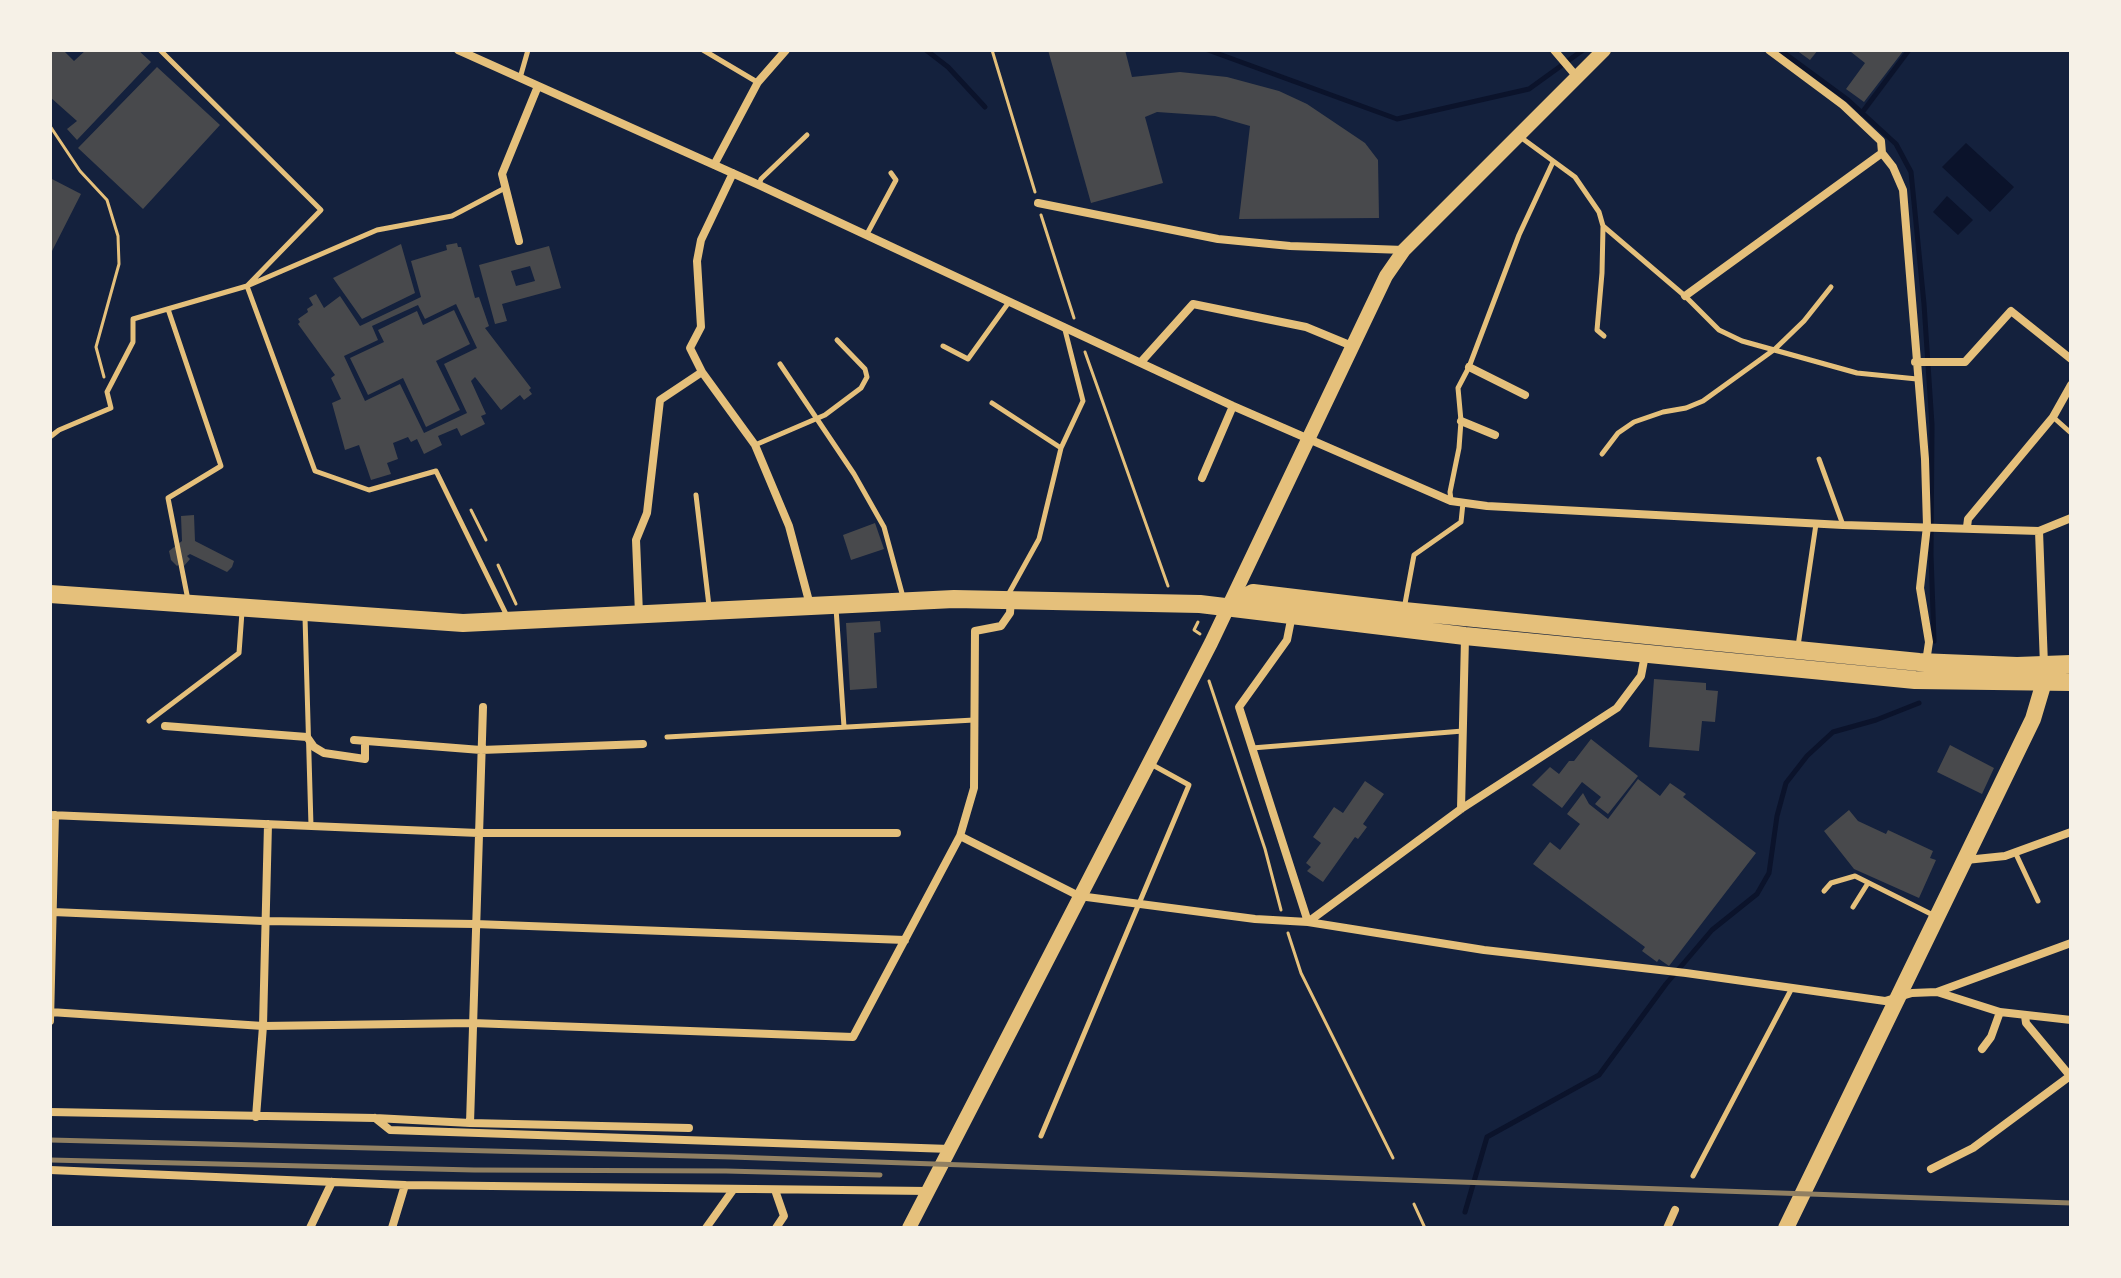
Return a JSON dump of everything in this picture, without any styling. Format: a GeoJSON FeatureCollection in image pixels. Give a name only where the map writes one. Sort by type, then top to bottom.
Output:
{"type":"FeatureCollection","features":[{"type":"Feature","properties":{"kind":"highway"},"geometry":{"type":"LineString","coordinates":[[1229,606],[1253,593],[1404,611],[1466,627],[1645,655],[1915,680],[2044,674],[2071,664]]}},
{"type":"Feature","properties":{"kind":"highway"},"geometry":{"type":"LineString","coordinates":[[50,594],[463,623],[506,614],[639,615],[1008,599],[1229,606],[1292,615],[1926,662],[2044,674],[2071,682]]}},
{"type":"Feature","properties":{"kind":"main road"},"geometry":{"type":"LineString","coordinates":[[1786,1228],[2033,719],[2044,674]]}},
{"type":"Feature","properties":{"kind":"street"},"geometry":{"type":"LineString","coordinates":[[458,50],[1078,331],[1233,406],[1451,501],[1487,506],[1816,524],[2039,531],[2071,518]]}},
{"type":"Feature","properties":{"kind":"street"},"geometry":{"type":"LineString","coordinates":[[714,165],[758,82],[786,50]]}},
{"type":"Feature","properties":{"kind":"street"},"geometry":{"type":"LineString","coordinates":[[909,1228],[1217,630],[1386,276],[1404,250],[1604,50]]}},
{"type":"Feature","properties":{"kind":"street"},"geometry":{"type":"LineString","coordinates":[[1769,50],[1843,105],[1881,141],[1882,153],[1893,167],[1903,190],[1925,459],[1928,526],[1920,588],[1929,642],[1926,662]]}},
{"type":"Feature","properties":{"kind":"street"},"geometry":{"type":"LineString","coordinates":[[1556,54],[1576,76]]}},
{"type":"Feature","properties":{"kind":"street"},"geometry":{"type":"LineString","coordinates":[[519,241],[502,174],[538,86]]}},
{"type":"Feature","properties":{"kind":"street"},"geometry":{"type":"LineString","coordinates":[[1685,296],[1882,153]]}},
{"type":"Feature","properties":{"kind":"street"},"geometry":{"type":"LineString","coordinates":[[733,173],[701,240],[701,327],[690,348],[702,372],[755,445],[789,526],[810,606]]}},
{"type":"Feature","properties":{"kind":"street"},"geometry":{"type":"LineString","coordinates":[[1038,203],[1218,239],[1290,246],[1404,250]]}},
{"type":"Feature","properties":{"kind":"street"},"geometry":{"type":"LineString","coordinates":[[1141,362],[1193,304],[1306,327],[1352,346]]}},
{"type":"Feature","properties":{"kind":"street"},"geometry":{"type":"LineString","coordinates":[[1915,362],[1965,362],[2011,311],[2071,359]]}},
{"type":"Feature","properties":{"kind":"street"},"geometry":{"type":"LineString","coordinates":[[1469,367],[1525,395]]}},
{"type":"Feature","properties":{"kind":"street"},"geometry":{"type":"LineString","coordinates":[[639,615],[636,540],[647,513],[660,400],[702,372]]}},
{"type":"Feature","properties":{"kind":"street"},"geometry":{"type":"LineString","coordinates":[[1967,527],[1968,519],[2053,417],[2071,385]]}},
{"type":"Feature","properties":{"kind":"street"},"geometry":{"type":"LineString","coordinates":[[1202,478],[1233,406]]}},
{"type":"Feature","properties":{"kind":"street"},"geometry":{"type":"LineString","coordinates":[[1461,421],[1495,435]]}},
{"type":"Feature","properties":{"kind":"street"},"geometry":{"type":"LineString","coordinates":[[2039,531],[2044,674]]}},
{"type":"Feature","properties":{"kind":"street"},"geometry":{"type":"LineString","coordinates":[[50,1012],[263,1026],[472,1023],[853,1037],[960,836],[974,788],[975,631],[1001,626],[1010,613],[1008,599]]}},
{"type":"Feature","properties":{"kind":"street"},"geometry":{"type":"LineString","coordinates":[[1292,615],[1287,640],[1239,707],[1308,922]]}},
{"type":"Feature","properties":{"kind":"street"},"geometry":{"type":"LineString","coordinates":[[1461,809],[1466,627]]}},
{"type":"Feature","properties":{"kind":"street"},"geometry":{"type":"LineString","coordinates":[[1308,922],[1461,809],[1617,708],[1641,676],[1645,655]]}},
{"type":"Feature","properties":{"kind":"street"},"geometry":{"type":"LineString","coordinates":[[470,1123],[483,707]]}},
{"type":"Feature","properties":{"kind":"street"},"geometry":{"type":"LineString","coordinates":[[165,726],[307,737],[314,747],[324,753],[365,759],[365,741]]}},
{"type":"Feature","properties":{"kind":"street"},"geometry":{"type":"LineString","coordinates":[[354,740],[481,750],[643,744]]}},
{"type":"Feature","properties":{"kind":"street"},"geometry":{"type":"LineString","coordinates":[[50,1021],[52,815],[478,833],[897,833]]}},
{"type":"Feature","properties":{"kind":"street"},"geometry":{"type":"LineString","coordinates":[[256,1117],[263,1026],[263,921],[268,824]]}},
{"type":"Feature","properties":{"kind":"street"},"geometry":{"type":"LineString","coordinates":[[1965,860],[2005,856],[2071,832]]}},
{"type":"Feature","properties":{"kind":"street"},"geometry":{"type":"LineString","coordinates":[[960,836],[1079,896],[1255,919],[1308,922],[1484,950],[1686,973],[1885,1001],[1912,993],[1937,992],[2071,943]]}},
{"type":"Feature","properties":{"kind":"street"},"geometry":{"type":"LineString","coordinates":[[53,912],[905,940]]}},
{"type":"Feature","properties":{"kind":"street"},"geometry":{"type":"LineString","coordinates":[[1937,992],[2000,1012],[2071,1020]]}},
{"type":"Feature","properties":{"kind":"street"},"geometry":{"type":"LineString","coordinates":[[1982,1049],[1991,1037],[2000,1012]]}},
{"type":"Feature","properties":{"kind":"street"},"geometry":{"type":"LineString","coordinates":[[1931,1169],[1973,1148],[2070,1077],[2026,1023],[2025,1016]]}},
{"type":"Feature","properties":{"kind":"street"},"geometry":{"type":"LineString","coordinates":[[50,1112],[689,1128]]}},
{"type":"Feature","properties":{"kind":"street"},"geometry":{"type":"LineString","coordinates":[[375,1118],[390,1130],[950,1149]]}},
{"type":"Feature","properties":{"kind":"street"},"geometry":{"type":"LineString","coordinates":[[50,1170],[405,1185],[928,1191]]}},
{"type":"Feature","properties":{"kind":"street"},"geometry":{"type":"LineString","coordinates":[[310,1228],[332,1182]]}},
{"type":"Feature","properties":{"kind":"street"},"geometry":{"type":"LineString","coordinates":[[392,1228],[405,1185]]}},
{"type":"Feature","properties":{"kind":"street"},"geometry":{"type":"LineString","coordinates":[[706,1228],[733,1190]]}},
{"type":"Feature","properties":{"kind":"street"},"geometry":{"type":"LineString","coordinates":[[775,1190],[784,1216],[776,1228]]}},
{"type":"Feature","properties":{"kind":"street"},"geometry":{"type":"LineString","coordinates":[[1667,1228],[1675,1210]]}},
{"type":"Feature","properties":{"kind":"lane"},"geometry":{"type":"LineString","coordinates":[[160,50],[321,210],[247,286]]}},
{"type":"Feature","properties":{"kind":"lane"},"geometry":{"type":"LineString","coordinates":[[520,78],[528,50]]}},
{"type":"Feature","properties":{"kind":"lane"},"geometry":{"type":"LineString","coordinates":[[703,50],[758,82]]}},
{"type":"Feature","properties":{"kind":"lane"},"geometry":{"type":"LineString","coordinates":[[759,185],[761,179],[807,135]]}},
{"type":"Feature","properties":{"kind":"lane"},"geometry":{"type":"LineString","coordinates":[[1518,136],[1575,177],[1599,212],[1603,226],[1597,330],[1604,336]]}},
{"type":"Feature","properties":{"kind":"lane"},"geometry":{"type":"LineString","coordinates":[[1451,501],[1461,421],[1458,388],[1469,367],[1519,235],[1553,162]]}},
{"type":"Feature","properties":{"kind":"lane"},"geometry":{"type":"LineString","coordinates":[[866,236],[896,180],[891,173]]}},
{"type":"Feature","properties":{"kind":"lane"},"geometry":{"type":"LineString","coordinates":[[50,437],[59,430],[111,408],[107,392],[133,342],[133,319],[247,286],[377,230],[452,216],[505,188]]}},
{"type":"Feature","properties":{"kind":"lane"},"geometry":{"type":"LineString","coordinates":[[1603,226],[1685,296],[1719,330],[1742,341],[1857,373],[1917,379]]}},
{"type":"Feature","properties":{"kind":"lane"},"geometry":{"type":"LineString","coordinates":[[247,286],[315,471],[369,490],[436,471],[506,614]]}},
{"type":"Feature","properties":{"kind":"lane"},"geometry":{"type":"LineString","coordinates":[[1602,454],[1618,433],[1634,422],[1703,401],[1775,349],[1804,321],[1831,287]]}},
{"type":"Feature","properties":{"kind":"lane"},"geometry":{"type":"LineString","coordinates":[[943,346],[968,359],[1009,302]]}},
{"type":"Feature","properties":{"kind":"lane"},"geometry":{"type":"LineString","coordinates":[[168,309],[221,466],[168,498],[189,603]]}},
{"type":"Feature","properties":{"kind":"lane"},"geometry":{"type":"LineString","coordinates":[[1008,599],[1039,539],[1061,448],[1083,401],[1064,325]]}},
{"type":"Feature","properties":{"kind":"lane"},"geometry":{"type":"LineString","coordinates":[[755,445],[818,418],[861,388],[867,377],[865,369],[837,340]]}},
{"type":"Feature","properties":{"kind":"lane"},"geometry":{"type":"LineString","coordinates":[[780,364],[854,474],[884,527],[905,602]]}},
{"type":"Feature","properties":{"kind":"lane"},"geometry":{"type":"LineString","coordinates":[[992,403],[1061,448]]}},
{"type":"Feature","properties":{"kind":"lane"},"geometry":{"type":"LineString","coordinates":[[2053,417],[2071,433]]}},
{"type":"Feature","properties":{"kind":"lane"},"geometry":{"type":"LineString","coordinates":[[1819,459],[1843,525]]}},
{"type":"Feature","properties":{"kind":"lane"},"geometry":{"type":"LineString","coordinates":[[696,495],[710,612]]}},
{"type":"Feature","properties":{"kind":"lane"},"geometry":{"type":"LineString","coordinates":[[1404,611],[1414,555],[1461,522],[1463,503]]}},
{"type":"Feature","properties":{"kind":"lane"},"geometry":{"type":"LineString","coordinates":[[1797,651],[1816,524]]}},
{"type":"Feature","properties":{"kind":"lane"},"geometry":{"type":"LineString","coordinates":[[836,605],[844,727]]}},
{"type":"Feature","properties":{"kind":"lane"},"geometry":{"type":"LineString","coordinates":[[149,721],[239,653],[242,607]]}},
{"type":"Feature","properties":{"kind":"lane"},"geometry":{"type":"LineString","coordinates":[[304,612],[311,826]]}},
{"type":"Feature","properties":{"kind":"lane"},"geometry":{"type":"LineString","coordinates":[[667,737],[976,720]]}},
{"type":"Feature","properties":{"kind":"lane"},"geometry":{"type":"LineString","coordinates":[[1252,748],[1463,731]]}},
{"type":"Feature","properties":{"kind":"lane"},"geometry":{"type":"LineString","coordinates":[[1041,1136],[1189,785],[1148,763]]}},
{"type":"Feature","properties":{"kind":"lane"},"geometry":{"type":"LineString","coordinates":[[2015,852],[2038,901]]}},
{"type":"Feature","properties":{"kind":"lane"},"geometry":{"type":"LineString","coordinates":[[1824,891],[1831,883],[1855,876],[1938,918]]}},
{"type":"Feature","properties":{"kind":"lane"},"geometry":{"type":"LineString","coordinates":[[1853,907],[1868,883]]}},
{"type":"Feature","properties":{"kind":"lane"},"geometry":{"type":"LineString","coordinates":[[1693,1176],[1792,988]]}},
{"type":"Feature","properties":{"kind":"path"},"geometry":{"type":"LineString","coordinates":[[992,50],[1078,331],[1169,588]]}},
{"type":"Feature","properties":{"kind":"path"},"geometry":{"type":"LineString","coordinates":[[50,126],[80,171],[107,200],[118,236],[119,264],[96,347],[107,392]]}},
{"type":"Feature","properties":{"kind":"path"},"geometry":{"type":"LineString","coordinates":[[471,510],[486,540]]}},
{"type":"Feature","properties":{"kind":"path"},"geometry":{"type":"LineString","coordinates":[[498,565],[518,607],[506,614]]}},
{"type":"Feature","properties":{"kind":"path"},"geometry":{"type":"LineString","coordinates":[[1414,1204],[1425,1228]]}},
{"type":"Feature","properties":{"kind":"water"},"geometry":{"type":"Polygon","coordinates":[[[1966,143],[2014,187],[1990,212],[1942,167],[1966,143]]]}},
{"type":"Feature","properties":{"kind":"water"},"geometry":{"type":"Polygon","coordinates":[[[1947,196],[1973,220],[1958,235],[1933,212],[1947,196]]]}},
{"type":"Feature","properties":{"kind":"building"},"geometry":{"type":"Polygon","coordinates":[[[50,50],[63,50],[74,61],[86,50],[138,50],[151,62],[77,140],[67,129],[77,121],[50,97],[50,50]]]}},
{"type":"Feature","properties":{"kind":"building"},"geometry":{"type":"Polygon","coordinates":[[[1048,50],[1125,50],[1132,77],[1180,72],[1227,77],[1279,91],[1307,104],[1365,143],[1378,160],[1379,218],[1239,219],[1250,126],[1215,116],[1157,112],[1145,117],[1163,183],[1091,203],[1048,50]]]}},
{"type":"Feature","properties":{"kind":"building"},"geometry":{"type":"Polygon","coordinates":[[[1796,50],[1818,50],[1810,60],[1796,50]]]}},
{"type":"Feature","properties":{"kind":"building"},"geometry":{"type":"Polygon","coordinates":[[[1904,50],[1864,102],[1846,89],[1865,63],[1851,52],[1904,50]]]}},
{"type":"Feature","properties":{"kind":"building"},"geometry":{"type":"Polygon","coordinates":[[[157,67],[220,125],[143,209],[78,148],[157,67]]]}},
{"type":"Feature","properties":{"kind":"building"},"geometry":{"type":"Polygon","coordinates":[[[50,178],[81,194],[50,255],[50,178]]]}},
{"type":"Feature","properties":{"kind":"building"},"geometry":{"type":"Polygon","coordinates":[[[457,243],[461,247],[475,298],[479,297],[489,326],[485,328],[531,388],[532,394],[524,400],[520,395],[501,410],[475,377],[471,381],[486,414],[481,416],[485,424],[461,436],[457,428],[438,436],[442,445],[424,454],[417,439],[411,442],[408,437],[393,443],[398,459],[387,463],[391,474],[371,480],[359,445],[345,450],[332,403],[341,399],[331,378],[335,375],[298,324],[298,319],[308,312],[307,309],[313,305],[309,298],[316,294],[324,308],[340,296],[360,326],[421,297],[411,261],[447,250],[446,245],[457,243]],[[456,304],[425,319],[418,305],[372,326],[378,340],[344,356],[365,401],[400,384],[424,433],[467,413],[444,364],[477,348],[456,304]]]}},
{"type":"Feature","properties":{"kind":"building"},"geometry":{"type":"Polygon","coordinates":[[[401,244],[415,293],[362,319],[333,278],[401,244]]]}},
{"type":"Feature","properties":{"kind":"building"},"geometry":{"type":"Polygon","coordinates":[[[549,246],[561,288],[502,304],[507,321],[495,324],[479,265],[549,246]],[[530,266],[511,271],[516,286],[535,281],[530,266]]]}},
{"type":"Feature","properties":{"kind":"building"},"geometry":{"type":"Polygon","coordinates":[[[454,310],[470,344],[436,361],[460,410],[426,427],[403,378],[368,395],[350,358],[384,342],[378,330],[417,311],[423,325],[454,310]]]}},
{"type":"Feature","properties":{"kind":"building"},"geometry":{"type":"Polygon","coordinates":[[[194,515],[195,541],[234,561],[227,572],[190,554],[184,566],[181,563],[177,566],[171,560],[169,551],[182,541],[181,516],[194,515]]]}},
{"type":"Feature","properties":{"kind":"building"},"geometry":{"type":"Polygon","coordinates":[[[875,523],[884,549],[851,560],[843,535],[875,523]]]}},
{"type":"Feature","properties":{"kind":"building"},"geometry":{"type":"Polygon","coordinates":[[[880,621],[881,632],[874,633],[877,688],[850,690],[846,623],[880,621]]]}},
{"type":"Feature","properties":{"kind":"building"},"geometry":{"type":"Polygon","coordinates":[[[1654,679],[1706,683],[1706,690],[1718,691],[1715,722],[1702,721],[1699,751],[1649,747],[1654,679]]]}},
{"type":"Feature","properties":{"kind":"building"},"geometry":{"type":"Polygon","coordinates":[[[1591,739],[1638,776],[1608,814],[1595,804],[1601,797],[1582,782],[1562,808],[1532,785],[1550,767],[1559,774],[1591,739]]]}},
{"type":"Feature","properties":{"kind":"building"},"geometry":{"type":"Polygon","coordinates":[[[1950,745],[1994,768],[1982,794],[1937,772],[1950,745]]]}},
{"type":"Feature","properties":{"kind":"building"},"geometry":{"type":"Polygon","coordinates":[[[1638,779],[1660,796],[1670,783],[1686,794],[1683,797],[1756,853],[1669,966],[1642,951],[1645,947],[1533,864],[1550,842],[1560,850],[1580,824],[1567,814],[1583,793],[1589,804],[1608,819],[1638,779]]]}},
{"type":"Feature","properties":{"kind":"building"},"geometry":{"type":"Polygon","coordinates":[[[1365,781],[1384,794],[1363,824],[1367,827],[1358,839],[1355,837],[1323,882],[1307,871],[1311,867],[1306,863],[1321,843],[1313,837],[1334,807],[1343,813],[1365,781]]]}},
{"type":"Feature","properties":{"kind":"building"},"geometry":{"type":"Polygon","coordinates":[[[1849,810],[1858,821],[1886,834],[1888,830],[1933,851],[1930,858],[1936,860],[1919,898],[1854,869],[1824,831],[1849,810]]]}},
{"type":"Feature","properties":{"kind":"waterway"},"geometry":{"type":"LineString","coordinates":[[926,50],[948,67],[985,107]]}},
{"type":"Feature","properties":{"kind":"waterway"},"geometry":{"type":"LineString","coordinates":[[1208,50],[1397,119],[1529,89],[1583,50]]}},
{"type":"Feature","properties":{"kind":"waterway"},"geometry":{"type":"LineString","coordinates":[[1780,50],[1848,100],[1896,144],[1911,172],[1932,425],[1934,641]]}},
{"type":"Feature","properties":{"kind":"waterway"},"geometry":{"type":"LineString","coordinates":[[1861,114],[1909,50]]}},
{"type":"Feature","properties":{"kind":"waterway"},"geometry":{"type":"LineString","coordinates":[[1465,1212],[1487,1137],[1599,1075],[1666,984],[1712,930],[1757,894],[1769,873],[1777,816],[1786,783],[1807,756],[1833,732],[1919,703]]}},
{"type":"Feature","properties":{"kind":"railway"},"geometry":{"type":"LineString","coordinates":[[50,1140],[731,1157],[2071,1203]]}},
{"type":"Feature","properties":{"kind":"railway"},"geometry":{"type":"LineString","coordinates":[[50,1160],[880,1175]]}}]}
